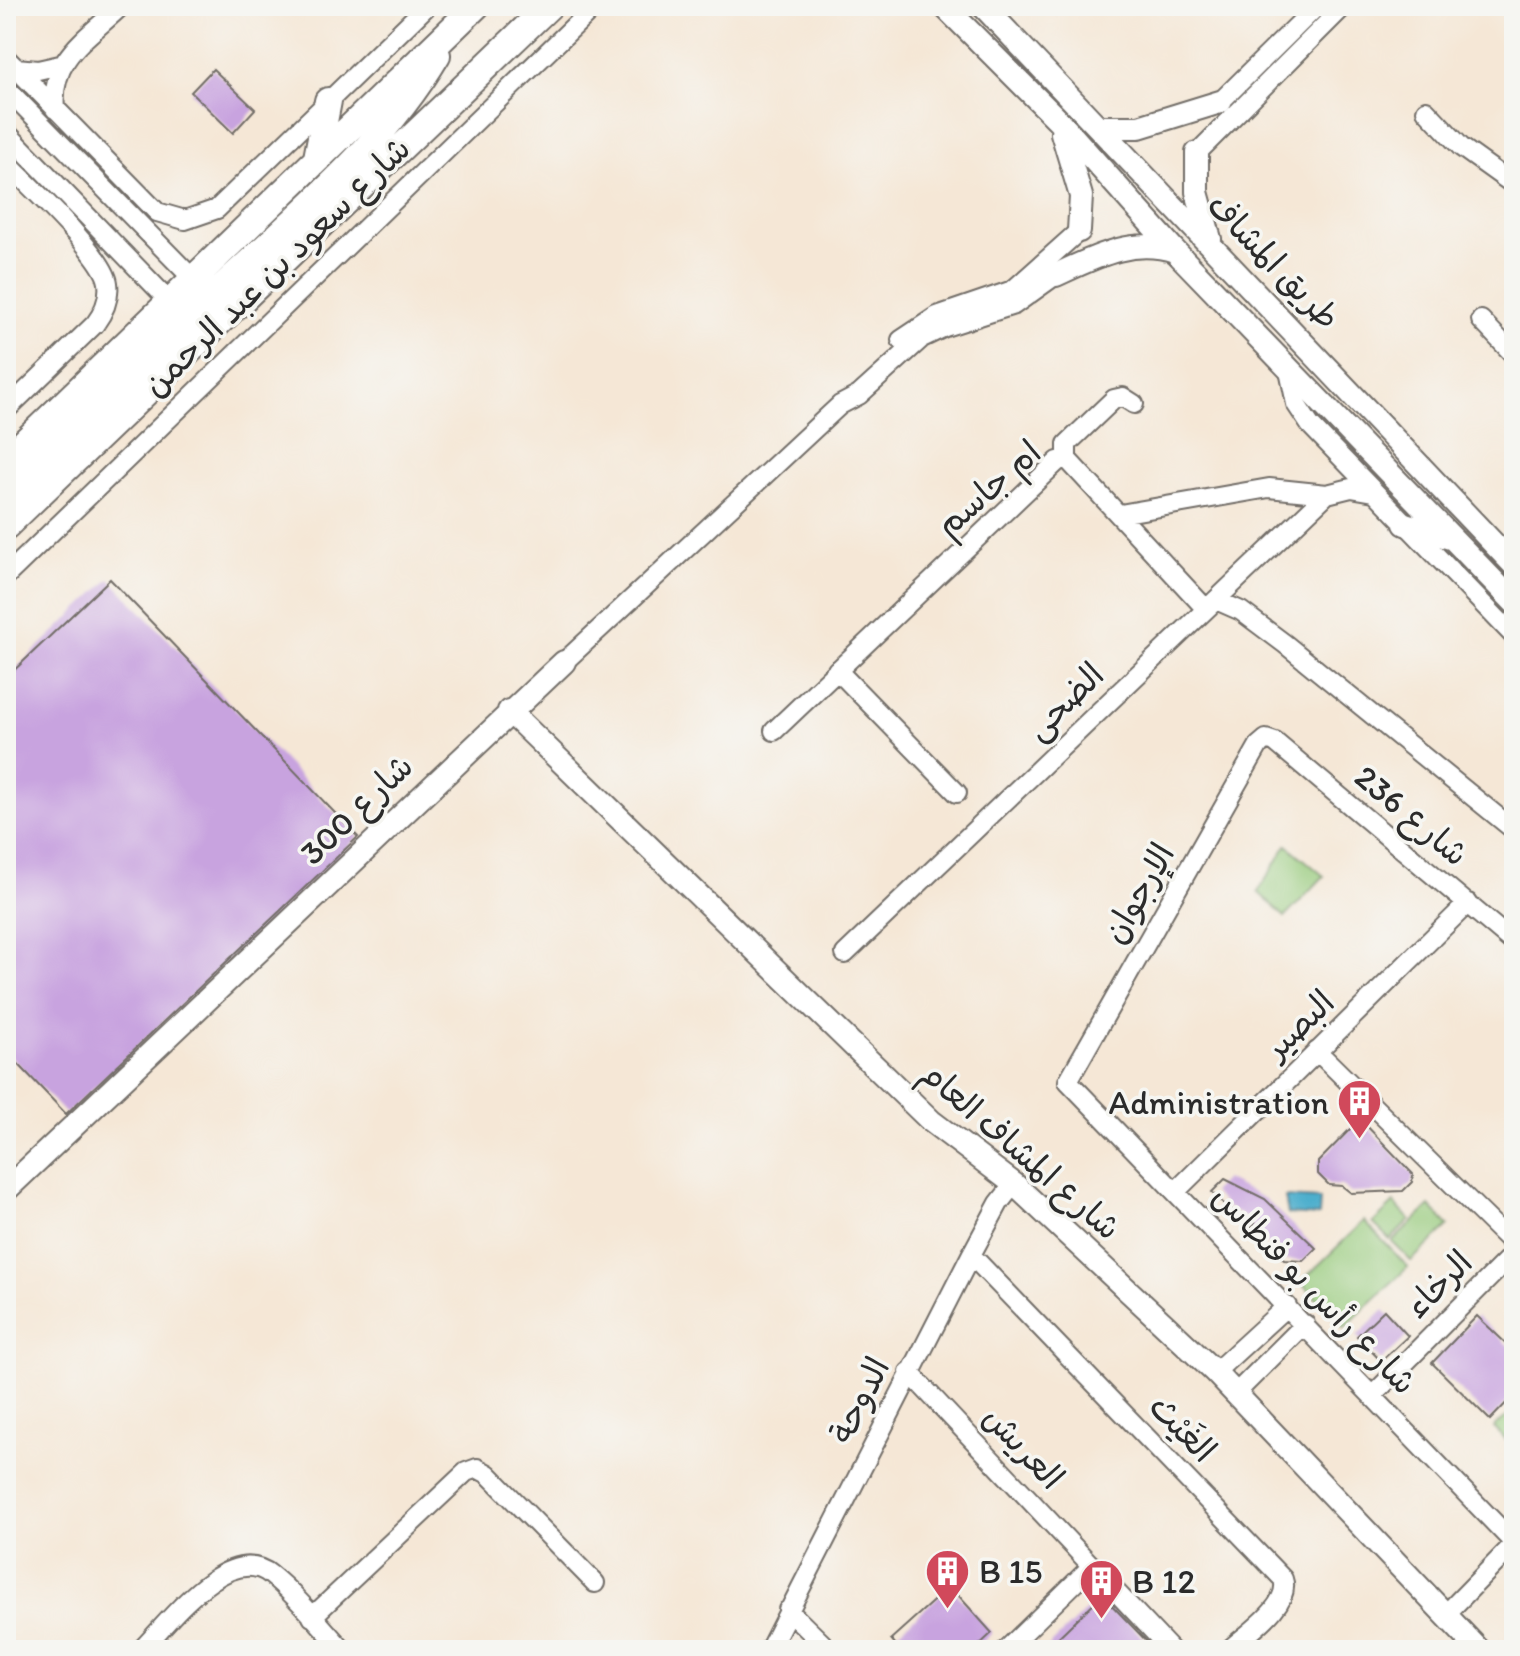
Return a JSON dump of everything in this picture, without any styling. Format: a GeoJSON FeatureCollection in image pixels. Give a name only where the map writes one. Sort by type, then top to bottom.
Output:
{"type":"FeatureCollection","features":[{"type":"Feature","properties":{"kind":"main road","name":"شارع سعود بن عبد الرحمن"},"geometry":{"type":"LineString","coordinates":[[210,297],[317,158],[476,6]]}},
{"type":"Feature","properties":{"kind":"main road","name":"شارع سعود بن عبد الرحمن"},"geometry":{"type":"LineString","coordinates":[[6,526],[210,297],[549,6]]}},
{"type":"Feature","properties":{"kind":"main road"},"geometry":{"type":"LineString","coordinates":[[6,496],[187,320],[203,317],[210,297],[389,125],[416,90],[454,28]]}},
{"type":"Feature","properties":{"kind":"main road"},"geometry":{"type":"LineString","coordinates":[[317,158],[328,101]]}},
{"type":"Feature","properties":{"kind":"main road","name":"شارع سعود بن عبد الرحمن"},"geometry":{"type":"LineString","coordinates":[[6,460],[187,320]]}},
{"type":"Feature","properties":{"kind":"street"},"geometry":{"type":"LineString","coordinates":[[11,63],[38,70],[60,65],[121,6]]}},
{"type":"Feature","properties":{"kind":"street"},"geometry":{"type":"LineString","coordinates":[[11,63],[157,212],[185,220],[217,209],[427,6]]}},
{"type":"Feature","properties":{"kind":"street","name":"شارع سعود بن عبد الرحمن"},"geometry":{"type":"LineString","coordinates":[[6,576],[595,6]]}},
{"type":"Feature","properties":{"kind":"street","name":"طريق المشاف"},"geometry":{"type":"LineString","coordinates":[[944,6],[1058,120],[1175,251],[1514,602]]}},
{"type":"Feature","properties":{"kind":"street","name":"طريق المشاف"},"geometry":{"type":"LineString","coordinates":[[983,6],[1514,565]]}},
{"type":"Feature","properties":{"kind":"street"},"geometry":{"type":"LineString","coordinates":[[1100,127],[1139,127],[1220,102],[1317,6]]}},
{"type":"Feature","properties":{"kind":"street"},"geometry":{"type":"LineString","coordinates":[[1213,248],[1199,201],[1197,153],[1344,6]]}},
{"type":"Feature","properties":{"kind":"street"},"geometry":{"type":"LineString","coordinates":[[55,109],[55,86],[60,65]]}},
{"type":"Feature","properties":{"kind":"street"},"geometry":{"type":"LineString","coordinates":[[6,88],[210,297]]}},
{"type":"Feature","properties":{"kind":"street"},"geometry":{"type":"LineString","coordinates":[[1426,110],[1461,147],[1514,185]]}},
{"type":"Feature","properties":{"kind":"street"},"geometry":{"type":"LineString","coordinates":[[840,405],[856,382],[913,329],[937,316],[1013,290],[1079,231],[1078,181],[1058,120]]}},
{"type":"Feature","properties":{"kind":"street"},"geometry":{"type":"LineString","coordinates":[[72,126],[81,163]]}},
{"type":"Feature","properties":{"kind":"street"},"geometry":{"type":"LineString","coordinates":[[6,132],[187,320]]}},
{"type":"Feature","properties":{"kind":"street"},"geometry":{"type":"LineString","coordinates":[[6,162],[103,268],[107,296],[104,312],[83,338],[6,410]]}},
{"type":"Feature","properties":{"kind":"street"},"geometry":{"type":"LineString","coordinates":[[840,405],[859,395],[922,338],[945,327],[1014,305],[1056,275],[1125,247],[1151,245],[1175,251]]}},
{"type":"Feature","properties":{"kind":"street"},"geometry":{"type":"LineString","coordinates":[[1481,320],[1514,355]]}},
{"type":"Feature","properties":{"kind":"street","name":"طريق المشاف"},"geometry":{"type":"LineString","coordinates":[[1288,366],[1296,404],[1331,447],[1514,636]]}},
{"type":"Feature","properties":{"kind":"street"},"geometry":{"type":"LineString","coordinates":[[1067,459],[1067,444],[1114,399],[1123,397],[1134,404]]}},
{"type":"Feature","properties":{"kind":"street","name":"شارع 300"},"geometry":{"type":"LineString","coordinates":[[6,1190],[509,711],[840,405]]}},
{"type":"Feature","properties":{"kind":"street"},"geometry":{"type":"LineString","coordinates":[[1327,494],[1334,475],[1331,447]]}},
{"type":"Feature","properties":{"kind":"street","name":"ام جاسم"},"geometry":{"type":"LineString","coordinates":[[774,731],[1058,461],[1067,459],[1211,604],[1241,611],[1514,830]]}},
{"type":"Feature","properties":{"kind":"street"},"geometry":{"type":"LineString","coordinates":[[1120,514],[1269,488],[1327,494],[1351,488],[1374,492]]}},
{"type":"Feature","properties":{"kind":"street","name":"الضحى"},"geometry":{"type":"LineString","coordinates":[[845,954],[1327,494]]}},
{"type":"Feature","properties":{"kind":"street"},"geometry":{"type":"LineString","coordinates":[[1405,524],[1454,539]]}},
{"type":"Feature","properties":{"kind":"street"},"geometry":{"type":"LineString","coordinates":[[837,670],[957,793]]}},
{"type":"Feature","properties":{"kind":"street","name":"شارع المشاف العام"},"geometry":{"type":"LineString","coordinates":[[509,711],[931,1121],[1014,1184],[1215,1372],[1479,1650]]}},
{"type":"Feature","properties":{"kind":"street","name":"شارع 236"},"geometry":{"type":"LineString","coordinates":[[1266,739],[1275,742],[1514,943]]}},
{"type":"Feature","properties":{"kind":"street","name":"الإرجوان"},"geometry":{"type":"LineString","coordinates":[[1068,1081],[1251,759],[1266,739]]}},
{"type":"Feature","properties":{"kind":"street","name":"البصير"},"geometry":{"type":"LineString","coordinates":[[1176,1191],[1468,903]]}},
{"type":"Feature","properties":{"kind":"street"},"geometry":{"type":"LineString","coordinates":[[1317,1051],[1514,1245]]}},
{"type":"Feature","properties":{"kind":"street","name":"شارع رأس بو فنطاس"},"geometry":{"type":"LineString","coordinates":[[1068,1081],[1514,1544]]}},
{"type":"Feature","properties":{"kind":"street","name":"الدوحة"},"geometry":{"type":"LineString","coordinates":[[769,1650],[909,1372],[999,1203],[1014,1184]]}},
{"type":"Feature","properties":{"kind":"street","name":"الرخاء"},"geometry":{"type":"LineString","coordinates":[[1373,1395],[1514,1253]]}},
{"type":"Feature","properties":{"kind":"street","name":"الغَيْث"},"geometry":{"type":"LineString","coordinates":[[971,1255],[1283,1579],[1285,1587],[1281,1600],[1229,1650]]}},
{"type":"Feature","properties":{"kind":"street"},"geometry":{"type":"LineString","coordinates":[[1215,1372],[1287,1306]]}},
{"type":"Feature","properties":{"kind":"street"},"geometry":{"type":"LineString","coordinates":[[1236,1393],[1305,1324]]}},
{"type":"Feature","properties":{"kind":"street","name":"العريش"},"geometry":{"type":"LineString","coordinates":[[909,1372],[1171,1650]]}},
{"type":"Feature","properties":{"kind":"street"},"geometry":{"type":"LineString","coordinates":[[312,1617],[466,1472],[477,1468],[488,1474],[595,1583]]}},
{"type":"Feature","properties":{"kind":"street"},"geometry":{"type":"LineString","coordinates":[[1445,1615],[1514,1544]]}},
{"type":"Feature","properties":{"kind":"street"},"geometry":{"type":"LineString","coordinates":[[1006,1650],[1092,1566]]}},
{"type":"Feature","properties":{"kind":"street"},"geometry":{"type":"LineString","coordinates":[[141,1650],[210,1582],[232,1567],[258,1567],[270,1573],[343,1650]]}},
{"type":"Feature","properties":{"kind":"street"},"geometry":{"type":"LineString","coordinates":[[788,1610],[829,1650]]}},
{"type":"Feature","properties":{"kind":"green space"},"geometry":{"type":"Polygon","coordinates":[[[1287,845],[1324,876],[1285,917],[1258,892],[1287,845]]]}},
{"type":"Feature","properties":{"kind":"green space"},"geometry":{"type":"Polygon","coordinates":[[[1394,1203],[1410,1220],[1390,1240],[1373,1223],[1394,1203]]]}},
{"type":"Feature","properties":{"kind":"green space"},"geometry":{"type":"Polygon","coordinates":[[[1430,1206],[1449,1226],[1411,1261],[1392,1242],[1430,1206]]]}},
{"type":"Feature","properties":{"kind":"green space"},"geometry":{"type":"Polygon","coordinates":[[[1364,1221],[1408,1267],[1344,1328],[1301,1282],[1364,1221]]]}},
{"type":"Feature","properties":{"kind":"green space"},"geometry":{"type":"Polygon","coordinates":[[[1514,1409],[1514,1444],[1512,1446],[1494,1428],[1514,1409]]]}},
{"type":"Feature","properties":{"kind":"water"},"geometry":{"type":"Polygon","coordinates":[[[1285,1197],[1320,1199],[1319,1216],[1288,1214],[1285,1197]]]}},
{"type":"Feature","properties":{"kind":"building"},"geometry":{"type":"Polygon","coordinates":[[[213,69],[255,109],[233,133],[191,92],[213,69]]]}},
{"type":"Feature","properties":{"kind":"building"},"geometry":{"type":"Polygon","coordinates":[[[110,579],[358,837],[66,1114],[6,1051],[6,678],[110,579]]]}},
{"type":"Feature","properties":{"kind":"building","name":"Administration"},"geometry":{"type":"Polygon","coordinates":[[[1360,1119],[1413,1174],[1412,1182],[1403,1191],[1351,1193],[1342,1186],[1329,1185],[1318,1174],[1318,1162],[1360,1119]]]}},
{"type":"Feature","properties":{"kind":"building"},"geometry":{"type":"Polygon","coordinates":[[[1225,1179],[1265,1199],[1316,1248],[1303,1261],[1284,1260],[1250,1228],[1255,1223],[1227,1207],[1212,1192],[1225,1179]]]}},
{"type":"Feature","properties":{"kind":"building"},"geometry":{"type":"Polygon","coordinates":[[[1384,1310],[1408,1336],[1381,1361],[1357,1336],[1384,1310]]]}},
{"type":"Feature","properties":{"kind":"building"},"geometry":{"type":"Polygon","coordinates":[[[1477,1316],[1514,1351],[1514,1395],[1490,1420],[1432,1363],[1477,1316]]]}},
{"type":"Feature","properties":{"kind":"building","name":"B 15"},"geometry":{"type":"Polygon","coordinates":[[[950,1586],[992,1633],[974,1650],[900,1650],[891,1639],[950,1586]]]}},
{"type":"Feature","properties":{"kind":"building","name":"B 12"},"geometry":{"type":"Polygon","coordinates":[[[1102,1595],[1155,1650],[1045,1650],[1102,1595]]]}},
{"type":"Feature","properties":{"kind":"place","name":"Administration"},"geometry":{"type":"Point","coordinates":[1360,1141]}},
{"type":"Feature","properties":{"kind":"place","name":"B 15"},"geometry":{"type":"Point","coordinates":[948,1610]}},
{"type":"Feature","properties":{"kind":"place","name":"B 12"},"geometry":{"type":"Point","coordinates":[1101,1620]}}]}
